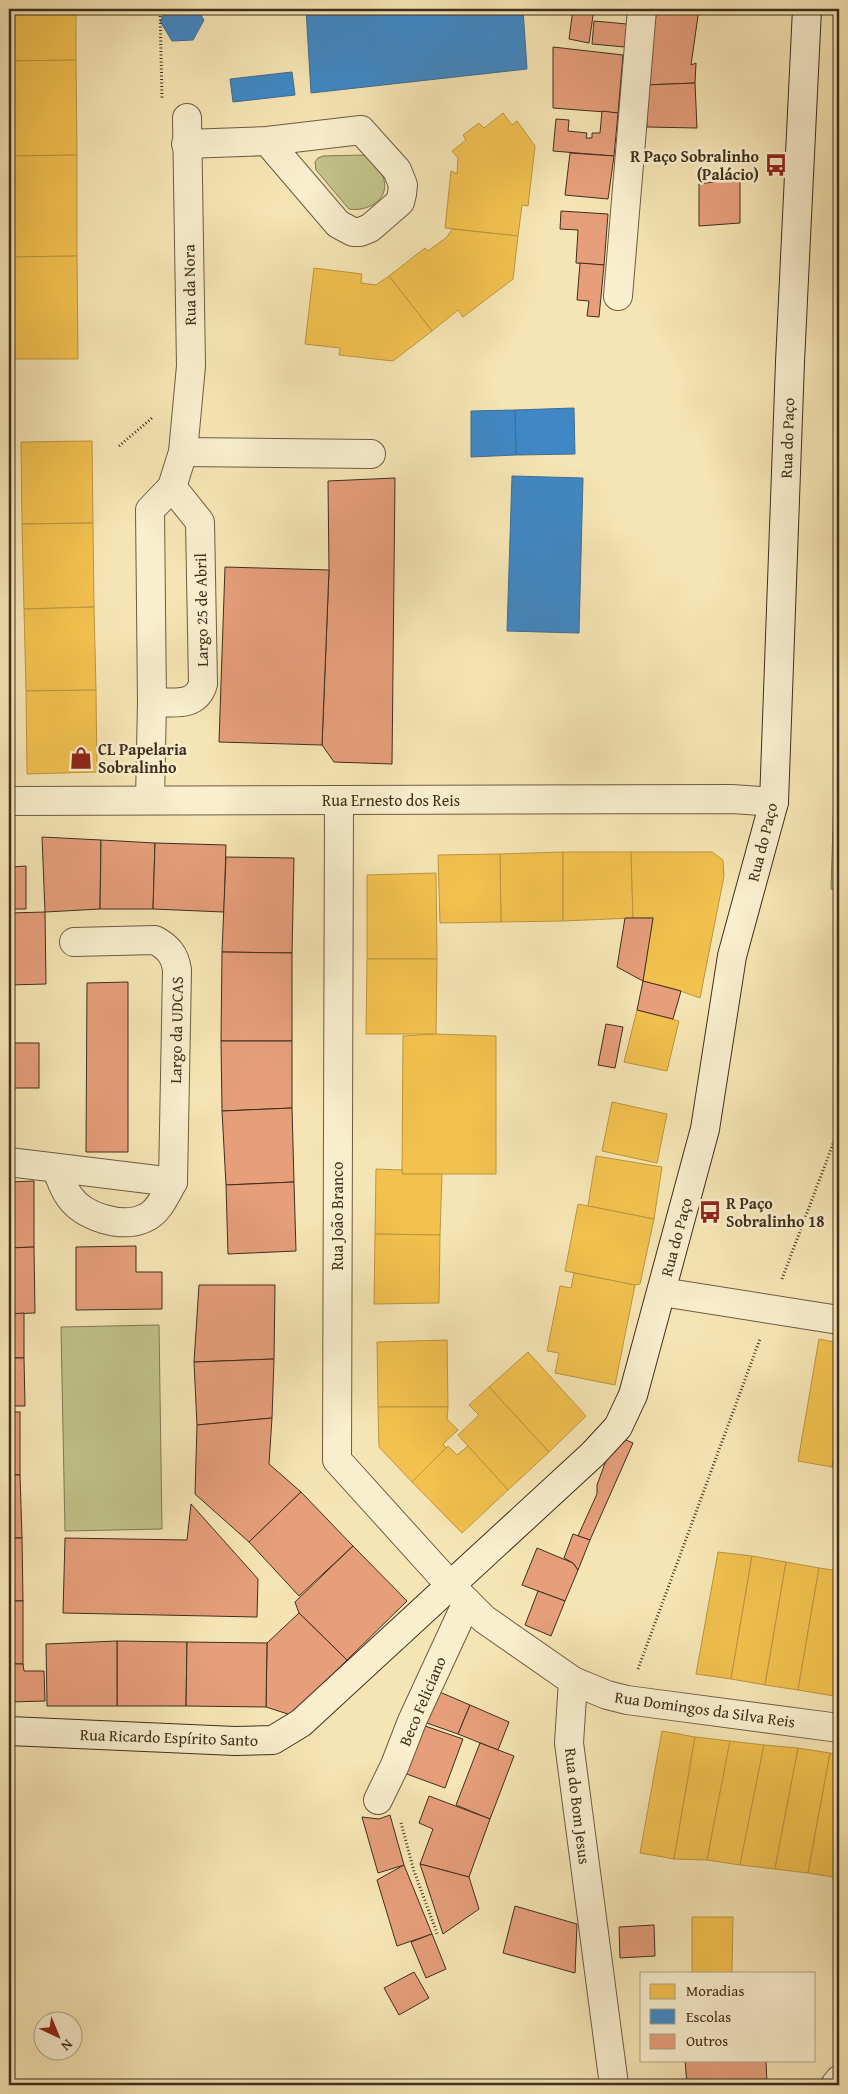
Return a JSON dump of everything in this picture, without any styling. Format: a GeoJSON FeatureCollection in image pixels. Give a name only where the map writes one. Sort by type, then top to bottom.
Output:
{"type":"FeatureCollection","features":[{"type":"Feature","properties":{"kind":"street"},"geometry":{"type":"LineString","coordinates":[[618,296],[642,9]]}},
{"type":"Feature","properties":{"kind":"street","name":"Rua do Paço"},"geometry":{"type":"LineString","coordinates":[[459,1594],[618,1427],[633,1395],[705,1128],[732,956],[774,802],[790,362],[807,9]]}},
{"type":"Feature","properties":{"kind":"street"},"geometry":{"type":"LineString","coordinates":[[361,130],[401,177],[403,186],[400,202],[370,228],[360,232],[344,229],[267,140],[361,130]]}},
{"type":"Feature","properties":{"kind":"street","name":"Rua da Nora"},"geometry":{"type":"LineString","coordinates":[[183,452],[191,366],[187,131],[267,140]]}},
{"type":"Feature","properties":{"kind":"street"},"geometry":{"type":"LineString","coordinates":[[150,800],[152,702],[150,510],[172,487],[183,452],[371,454]]}},
{"type":"Feature","properties":{"kind":"street","name":"Largo 25 de Abril"},"geometry":{"type":"LineString","coordinates":[[152,702],[186,702],[197,696],[203,684],[200,522],[172,487]]}},
{"type":"Feature","properties":{"kind":"street","name":"Rua Ernesto dos Reis"},"geometry":{"type":"LineString","coordinates":[[9,801],[732,799],[774,802]]}},
{"type":"Feature","properties":{"kind":"street","name":"Rua João Branco"},"geometry":{"type":"LineString","coordinates":[[338,801],[336,1460],[459,1594]]}},
{"type":"Feature","properties":{"kind":"street","name":"Largo da UDCAS"},"geometry":{"type":"LineString","coordinates":[[56,1168],[69,1196],[83,1209],[102,1220],[124,1222],[146,1218],[160,1205],[173,1182],[177,970],[175,959],[164,944],[155,940],[74,942]]}},
{"type":"Feature","properties":{"kind":"street"},"geometry":{"type":"LineString","coordinates":[[9,1162],[173,1182]]}},
{"type":"Feature","properties":{"kind":"street"},"geometry":{"type":"LineString","coordinates":[[662,1292],[839,1320]]}},
{"type":"Feature","properties":{"kind":"street"},"geometry":{"type":"LineString","coordinates":[[459,1594],[484,1619],[573,1681]]}},
{"type":"Feature","properties":{"kind":"street","name":"Rua Ricardo Espírito Santo"},"geometry":{"type":"LineString","coordinates":[[9,1731],[235,1741],[273,1740],[301,1723],[459,1594]]}},
{"type":"Feature","properties":{"kind":"street","name":"Beco Feliciano"},"geometry":{"type":"LineString","coordinates":[[378,1800],[395,1765],[459,1594]]}},
{"type":"Feature","properties":{"kind":"street","name":"Rua Domingos da Silva Reis"},"geometry":{"type":"LineString","coordinates":[[573,1681],[607,1695],[627,1700],[839,1728]]}},
{"type":"Feature","properties":{"kind":"street","name":"Rua do Bom Jesus"},"geometry":{"type":"LineString","coordinates":[[573,1681],[569,1743],[614,2085]]}},
{"type":"Feature","properties":{"kind":"street"},"geometry":{"type":"LineString","coordinates":[[835,2085],[839,2080]]}},
{"type":"Feature","properties":{"kind":"path"},"geometry":{"type":"LineString","coordinates":[[778,1287],[839,1128]]}},
{"type":"Feature","properties":{"kind":"path"},"geometry":{"type":"LineString","coordinates":[[636,1675],[761,1336]]}},
{"type":"Feature","properties":{"kind":"path"},"geometry":{"type":"LineString","coordinates":[[378,1800],[399,1817],[414,1871],[438,1936]]}},
{"type":"Feature","properties":{"kind":"green space"},"geometry":{"type":"Polygon","coordinates":[[[366,155],[383,176],[385,187],[383,194],[375,204],[369,207],[349,209],[316,170],[315,162],[323,156],[366,155]]]}},
{"type":"Feature","properties":{"kind":"green space"},"geometry":{"type":"Polygon","coordinates":[[[839,633],[839,891],[831,889],[839,633]]]}},
{"type":"Feature","properties":{"kind":"green space"},"geometry":{"type":"Polygon","coordinates":[[[159,1325],[162,1529],[65,1531],[61,1327],[159,1325]]]}},
{"type":"Feature","properties":{"kind":"building: Moradias"},"geometry":{"type":"Polygon","coordinates":[[[9,9],[76,9],[76,60],[9,61],[9,9]]]}},
{"type":"Feature","properties":{"kind":"building: Moradias"},"geometry":{"type":"Polygon","coordinates":[[[76,60],[77,155],[9,156],[9,61],[76,60]]]}},
{"type":"Feature","properties":{"kind":"building: Moradias"},"geometry":{"type":"Polygon","coordinates":[[[503,113],[512,125],[517,121],[535,146],[528,206],[522,205],[518,236],[445,228],[451,171],[457,174],[458,158],[452,151],[466,140],[463,135],[479,123],[484,128],[503,113]]]}},
{"type":"Feature","properties":{"kind":"building: Moradias"},"geometry":{"type":"Polygon","coordinates":[[[77,155],[77,256],[9,257],[9,156],[77,155]]]}},
{"type":"Feature","properties":{"kind":"building: Moradias"},"geometry":{"type":"Polygon","coordinates":[[[452,229],[518,236],[513,279],[463,317],[458,310],[432,331],[389,276],[425,248],[428,251],[447,237],[452,229]]]}},
{"type":"Feature","properties":{"kind":"building: Moradias"},"geometry":{"type":"Polygon","coordinates":[[[77,256],[78,359],[9,359],[9,257],[77,256]]]}},
{"type":"Feature","properties":{"kind":"building: Moradias"},"geometry":{"type":"Polygon","coordinates":[[[314,268],[362,274],[361,283],[376,285],[389,276],[432,331],[393,361],[339,355],[340,348],[305,344],[314,268]]]}},
{"type":"Feature","properties":{"kind":"building: Moradias"},"geometry":{"type":"Polygon","coordinates":[[[92,441],[93,523],[22,524],[21,442],[92,441]]]}},
{"type":"Feature","properties":{"kind":"building: Moradias"},"geometry":{"type":"Polygon","coordinates":[[[93,523],[94,607],[24,609],[22,524],[93,523]]]}},
{"type":"Feature","properties":{"kind":"building: Moradias"},"geometry":{"type":"Polygon","coordinates":[[[94,607],[96,690],[26,691],[24,609],[94,607]]]}},
{"type":"Feature","properties":{"kind":"building: Moradias"},"geometry":{"type":"Polygon","coordinates":[[[96,690],[97,772],[27,774],[26,691],[96,690]]]}},
{"type":"Feature","properties":{"kind":"building: Moradias"},"geometry":{"type":"Polygon","coordinates":[[[563,852],[563,921],[501,922],[500,854],[563,852]]]}},
{"type":"Feature","properties":{"kind":"building: Moradias"},"geometry":{"type":"Polygon","coordinates":[[[563,852],[631,852],[633,918],[563,921],[563,852]]]}},
{"type":"Feature","properties":{"kind":"building: Moradias"},"geometry":{"type":"Polygon","coordinates":[[[631,852],[712,852],[723,860],[724,876],[700,998],[672,988],[643,981],[653,918],[633,918],[631,852]]]}},
{"type":"Feature","properties":{"kind":"building: Moradias"},"geometry":{"type":"Polygon","coordinates":[[[500,854],[501,922],[440,923],[438,855],[500,854]]]}},
{"type":"Feature","properties":{"kind":"building: Moradias"},"geometry":{"type":"Polygon","coordinates":[[[436,873],[437,959],[367,959],[367,875],[436,873]]]}},
{"type":"Feature","properties":{"kind":"building: Moradias"},"geometry":{"type":"Polygon","coordinates":[[[367,959],[437,959],[436,1034],[366,1034],[367,959]]]}},
{"type":"Feature","properties":{"kind":"building: Moradias"},"geometry":{"type":"Polygon","coordinates":[[[637,1010],[679,1021],[667,1071],[624,1062],[637,1010]]]}},
{"type":"Feature","properties":{"kind":"building: Moradias"},"geometry":{"type":"Polygon","coordinates":[[[436,1034],[496,1036],[496,1174],[402,1174],[403,1036],[436,1034]]]}},
{"type":"Feature","properties":{"kind":"building: Moradias"},"geometry":{"type":"Polygon","coordinates":[[[612,1102],[667,1114],[657,1163],[602,1151],[612,1102]]]}},
{"type":"Feature","properties":{"kind":"building: Moradias"},"geometry":{"type":"Polygon","coordinates":[[[596,1156],[662,1167],[654,1219],[588,1206],[596,1156]]]}},
{"type":"Feature","properties":{"kind":"building: Moradias"},"geometry":{"type":"Polygon","coordinates":[[[376,1169],[402,1170],[402,1174],[442,1174],[440,1235],[375,1234],[376,1169]]]}},
{"type":"Feature","properties":{"kind":"building: Moradias"},"geometry":{"type":"Polygon","coordinates":[[[578,1204],[654,1219],[640,1284],[635,1285],[565,1271],[578,1204]]]}},
{"type":"Feature","properties":{"kind":"building: Moradias"},"geometry":{"type":"Polygon","coordinates":[[[375,1234],[440,1235],[439,1303],[374,1304],[375,1234]]]}},
{"type":"Feature","properties":{"kind":"building: Moradias"},"geometry":{"type":"Polygon","coordinates":[[[574,1273],[635,1285],[615,1385],[555,1373],[559,1353],[547,1351],[560,1286],[571,1288],[574,1273]]]}},
{"type":"Feature","properties":{"kind":"building: Moradias"},"geometry":{"type":"Polygon","coordinates":[[[819,1339],[839,1343],[839,1425],[832,1467],[798,1461],[819,1339]]]}},
{"type":"Feature","properties":{"kind":"building: Moradias"},"geometry":{"type":"Polygon","coordinates":[[[447,1340],[448,1407],[378,1407],[377,1342],[447,1340]]]}},
{"type":"Feature","properties":{"kind":"building: Moradias"},"geometry":{"type":"Polygon","coordinates":[[[528,1352],[586,1416],[549,1452],[489,1387],[528,1352]]]}},
{"type":"Feature","properties":{"kind":"building: Moradias"},"geometry":{"type":"Polygon","coordinates":[[[489,1387],[549,1452],[508,1490],[458,1435],[479,1415],[469,1405],[489,1387]]]}},
{"type":"Feature","properties":{"kind":"building: Moradias"},"geometry":{"type":"Polygon","coordinates":[[[378,1407],[448,1407],[447,1419],[458,1430],[443,1444],[447,1449],[412,1482],[379,1447],[378,1407]]]}},
{"type":"Feature","properties":{"kind":"building: Moradias"},"geometry":{"type":"Polygon","coordinates":[[[839,1425],[839,1468],[832,1467],[839,1425]]]}},
{"type":"Feature","properties":{"kind":"building: Moradias"},"geometry":{"type":"Polygon","coordinates":[[[448,1446],[457,1455],[468,1446],[508,1490],[462,1533],[412,1482],[448,1446]]]}},
{"type":"Feature","properties":{"kind":"building: Moradias"},"geometry":{"type":"Polygon","coordinates":[[[718,1552],[752,1556],[731,1679],[696,1674],[718,1552]]]}},
{"type":"Feature","properties":{"kind":"building: Moradias"},"geometry":{"type":"Polygon","coordinates":[[[752,1556],[786,1562],[765,1685],[731,1679],[752,1556]]]}},
{"type":"Feature","properties":{"kind":"building: Moradias"},"geometry":{"type":"Polygon","coordinates":[[[786,1562],[819,1568],[798,1690],[765,1685],[786,1562]]]}},
{"type":"Feature","properties":{"kind":"building: Moradias"},"geometry":{"type":"Polygon","coordinates":[[[819,1568],[839,1571],[839,1665],[834,1696],[798,1690],[819,1568]]]}},
{"type":"Feature","properties":{"kind":"building: Moradias"},"geometry":{"type":"Polygon","coordinates":[[[839,1665],[839,1697],[834,1696],[839,1665]]]}},
{"type":"Feature","properties":{"kind":"building: Moradias"},"geometry":{"type":"Polygon","coordinates":[[[662,1731],[695,1737],[674,1859],[640,1853],[662,1731]]]}},
{"type":"Feature","properties":{"kind":"building: Moradias"},"geometry":{"type":"Polygon","coordinates":[[[695,1737],[730,1741],[707,1860],[674,1859],[695,1737]]]}},
{"type":"Feature","properties":{"kind":"building: Moradias"},"geometry":{"type":"Polygon","coordinates":[[[730,1741],[764,1745],[740,1865],[707,1860],[730,1741]]]}},
{"type":"Feature","properties":{"kind":"building: Moradias"},"geometry":{"type":"Polygon","coordinates":[[[764,1745],[798,1748],[775,1869],[740,1865],[764,1745]]]}},
{"type":"Feature","properties":{"kind":"building: Moradias"},"geometry":{"type":"Polygon","coordinates":[[[798,1748],[830,1753],[808,1873],[775,1869],[798,1748]]]}},
{"type":"Feature","properties":{"kind":"building: Moradias"},"geometry":{"type":"Polygon","coordinates":[[[830,1753],[839,1755],[839,1878],[808,1873],[830,1753]]]}},
{"type":"Feature","properties":{"kind":"building: Moradias"},"geometry":{"type":"Polygon","coordinates":[[[692,1917],[733,1917],[732,1972],[692,1972],[692,1917]]]}},
{"type":"Feature","properties":{"kind":"building: Moradias"},"geometry":{"type":"Polygon","coordinates":[[[506,2083],[583,2083],[583,2085],[506,2085],[506,2083]]]}},
{"type":"Feature","properties":{"kind":"building: Escolas"},"geometry":{"type":"Polygon","coordinates":[[[167,9],[197,9],[204,20],[193,40],[172,41],[160,21],[167,9]]]}},
{"type":"Feature","properties":{"kind":"building: Escolas"},"geometry":{"type":"Polygon","coordinates":[[[306,9],[523,9],[527,69],[311,93],[306,9]]]}},
{"type":"Feature","properties":{"kind":"building: Escolas"},"geometry":{"type":"Polygon","coordinates":[[[292,72],[295,95],[233,102],[230,79],[292,72]]]}},
{"type":"Feature","properties":{"kind":"building: Escolas"},"geometry":{"type":"Polygon","coordinates":[[[574,408],[575,454],[516,455],[515,410],[574,408]]]}},
{"type":"Feature","properties":{"kind":"building: Escolas"},"geometry":{"type":"Polygon","coordinates":[[[515,410],[516,455],[471,457],[471,411],[515,410]]]}},
{"type":"Feature","properties":{"kind":"building: Escolas"},"geometry":{"type":"Polygon","coordinates":[[[512,476],[583,478],[579,633],[507,631],[512,476]]]}},
{"type":"Feature","properties":{"kind":"building: Outros"},"geometry":{"type":"Polygon","coordinates":[[[573,9],[594,9],[589,43],[569,39],[573,9]]]}},
{"type":"Feature","properties":{"kind":"building: Outros"},"geometry":{"type":"Polygon","coordinates":[[[657,9],[699,9],[691,65],[696,63],[695,83],[645,85],[657,9]]]}},
{"type":"Feature","properties":{"kind":"building: Outros"},"geometry":{"type":"Polygon","coordinates":[[[594,21],[627,24],[625,47],[592,44],[594,21]]]}},
{"type":"Feature","properties":{"kind":"building: Outros"},"geometry":{"type":"Polygon","coordinates":[[[553,47],[623,55],[618,113],[553,108],[553,47]]]}},
{"type":"Feature","properties":{"kind":"building: Outros"},"geometry":{"type":"Polygon","coordinates":[[[695,83],[697,128],[647,127],[645,85],[695,83]]]}},
{"type":"Feature","properties":{"kind":"building: Outros"},"geometry":{"type":"Polygon","coordinates":[[[602,111],[618,113],[614,156],[553,151],[556,119],[569,120],[568,131],[587,133],[586,138],[592,138],[592,133],[600,133],[602,111]]]}},
{"type":"Feature","properties":{"kind":"building: Outros"},"geometry":{"type":"Polygon","coordinates":[[[570,153],[614,156],[608,199],[565,195],[570,153]]]}},
{"type":"Feature","properties":{"kind":"building: Outros"},"geometry":{"type":"Polygon","coordinates":[[[740,178],[740,223],[699,226],[699,184],[740,178]]]}},
{"type":"Feature","properties":{"kind":"building: Outros"},"geometry":{"type":"Polygon","coordinates":[[[561,211],[608,214],[604,265],[576,263],[578,230],[560,229],[561,211]]]}},
{"type":"Feature","properties":{"kind":"building: Outros"},"geometry":{"type":"Polygon","coordinates":[[[580,263],[604,265],[599,317],[587,316],[589,301],[577,300],[580,263]]]}},
{"type":"Feature","properties":{"kind":"building: Outros"},"geometry":{"type":"Polygon","coordinates":[[[395,478],[392,764],[334,762],[322,745],[329,570],[328,481],[395,478]]]}},
{"type":"Feature","properties":{"kind":"building: Outros"},"geometry":{"type":"Polygon","coordinates":[[[225,567],[329,570],[322,745],[219,742],[225,567]]]}},
{"type":"Feature","properties":{"kind":"building: Outros"},"geometry":{"type":"Polygon","coordinates":[[[42,837],[101,840],[100,909],[45,912],[42,837]]]}},
{"type":"Feature","properties":{"kind":"building: Outros"},"geometry":{"type":"Polygon","coordinates":[[[9,839],[13,839],[12,867],[26,866],[26,909],[9,909],[9,839]]]}},
{"type":"Feature","properties":{"kind":"building: Outros"},"geometry":{"type":"Polygon","coordinates":[[[101,840],[155,843],[153,909],[100,909],[101,840]]]}},
{"type":"Feature","properties":{"kind":"building: Outros"},"geometry":{"type":"Polygon","coordinates":[[[155,843],[226,845],[224,912],[153,909],[155,843]]]}},
{"type":"Feature","properties":{"kind":"building: Outros"},"geometry":{"type":"Polygon","coordinates":[[[226,857],[294,858],[292,953],[222,952],[226,857]]]}},
{"type":"Feature","properties":{"kind":"building: Outros"},"geometry":{"type":"Polygon","coordinates":[[[45,912],[46,984],[9,985],[9,913],[45,912]]]}},
{"type":"Feature","properties":{"kind":"building: Outros"},"geometry":{"type":"Polygon","coordinates":[[[625,918],[653,918],[643,981],[617,967],[625,918]]]}},
{"type":"Feature","properties":{"kind":"building: Outros"},"geometry":{"type":"Polygon","coordinates":[[[222,952],[292,953],[292,1041],[221,1041],[222,952]]]}},
{"type":"Feature","properties":{"kind":"building: Outros"},"geometry":{"type":"Polygon","coordinates":[[[643,981],[681,991],[673,1019],[637,1010],[643,981]]]}},
{"type":"Feature","properties":{"kind":"building: Outros"},"geometry":{"type":"Polygon","coordinates":[[[128,982],[128,1152],[86,1152],[87,983],[128,982]]]}},
{"type":"Feature","properties":{"kind":"building: Outros"},"geometry":{"type":"Polygon","coordinates":[[[606,1024],[623,1027],[615,1068],[598,1065],[606,1024]]]}},
{"type":"Feature","properties":{"kind":"building: Outros"},"geometry":{"type":"Polygon","coordinates":[[[221,1041],[292,1041],[292,1108],[222,1111],[221,1041]]]}},
{"type":"Feature","properties":{"kind":"building: Outros"},"geometry":{"type":"Polygon","coordinates":[[[9,1043],[39,1043],[39,1088],[9,1088],[9,1043]]]}},
{"type":"Feature","properties":{"kind":"building: Outros"},"geometry":{"type":"Polygon","coordinates":[[[292,1108],[294,1182],[226,1185],[222,1111],[292,1108]]]}},
{"type":"Feature","properties":{"kind":"building: Outros"},"geometry":{"type":"Polygon","coordinates":[[[34,1181],[34,1247],[9,1248],[9,1182],[34,1181]]]}},
{"type":"Feature","properties":{"kind":"building: Outros"},"geometry":{"type":"Polygon","coordinates":[[[294,1182],[296,1251],[228,1254],[226,1185],[294,1182]]]}},
{"type":"Feature","properties":{"kind":"building: Outros"},"geometry":{"type":"Polygon","coordinates":[[[136,1246],[136,1272],[162,1272],[162,1309],[76,1310],[76,1247],[136,1246]]]}},
{"type":"Feature","properties":{"kind":"building: Outros"},"geometry":{"type":"Polygon","coordinates":[[[34,1247],[35,1313],[9,1314],[9,1248],[34,1247]]]}},
{"type":"Feature","properties":{"kind":"building: Outros"},"geometry":{"type":"Polygon","coordinates":[[[199,1285],[275,1285],[274,1359],[194,1362],[199,1285]]]}},
{"type":"Feature","properties":{"kind":"building: Outros"},"geometry":{"type":"Polygon","coordinates":[[[24,1313],[24,1358],[9,1358],[9,1314],[24,1313]]]}},
{"type":"Feature","properties":{"kind":"building: Outros"},"geometry":{"type":"Polygon","coordinates":[[[9,1358],[24,1358],[25,1406],[9,1406],[9,1358]]]}},
{"type":"Feature","properties":{"kind":"building: Outros"},"geometry":{"type":"Polygon","coordinates":[[[274,1359],[272,1418],[197,1425],[194,1362],[274,1359]]]}},
{"type":"Feature","properties":{"kind":"building: Outros"},"geometry":{"type":"Polygon","coordinates":[[[9,1412],[20,1412],[20,1475],[9,1475],[9,1412]]]}},
{"type":"Feature","properties":{"kind":"building: Outros"},"geometry":{"type":"Polygon","coordinates":[[[272,1418],[269,1464],[301,1492],[249,1542],[195,1494],[197,1425],[272,1418]]]}},
{"type":"Feature","properties":{"kind":"building: Outros"},"geometry":{"type":"Polygon","coordinates":[[[626,1440],[633,1443],[590,1540],[578,1536],[597,1494],[597,1485],[607,1458],[626,1440]]]}},
{"type":"Feature","properties":{"kind":"building: Outros"},"geometry":{"type":"Polygon","coordinates":[[[9,1475],[20,1475],[22,1538],[9,1538],[9,1475]]]}},
{"type":"Feature","properties":{"kind":"building: Outros"},"geometry":{"type":"Polygon","coordinates":[[[301,1492],[353,1546],[299,1596],[249,1542],[301,1492]]]}},
{"type":"Feature","properties":{"kind":"building: Outros"},"geometry":{"type":"Polygon","coordinates":[[[191,1504],[258,1579],[257,1617],[63,1613],[65,1538],[187,1540],[191,1504]]]}},
{"type":"Feature","properties":{"kind":"building: Outros"},"geometry":{"type":"Polygon","coordinates":[[[573,1534],[590,1540],[578,1570],[573,1563],[564,1558],[573,1534]]]}},
{"type":"Feature","properties":{"kind":"building: Outros"},"geometry":{"type":"Polygon","coordinates":[[[9,1538],[22,1538],[23,1601],[9,1601],[9,1538]]]}},
{"type":"Feature","properties":{"kind":"building: Outros"},"geometry":{"type":"Polygon","coordinates":[[[353,1546],[407,1601],[347,1660],[299,1613],[295,1602],[353,1546]]]}},
{"type":"Feature","properties":{"kind":"building: Outros"},"geometry":{"type":"Polygon","coordinates":[[[537,1548],[573,1563],[578,1570],[565,1601],[522,1585],[537,1548]]]}},
{"type":"Feature","properties":{"kind":"building: Outros"},"geometry":{"type":"Polygon","coordinates":[[[538,1591],[565,1601],[551,1636],[525,1625],[538,1591]]]}},
{"type":"Feature","properties":{"kind":"building: Outros"},"geometry":{"type":"Polygon","coordinates":[[[9,1601],[23,1601],[23,1664],[9,1664],[9,1601]]]}},
{"type":"Feature","properties":{"kind":"building: Outros"},"geometry":{"type":"Polygon","coordinates":[[[299,1613],[347,1660],[291,1715],[266,1707],[267,1643],[299,1613]]]}},
{"type":"Feature","properties":{"kind":"building: Outros"},"geometry":{"type":"Polygon","coordinates":[[[117,1641],[187,1642],[186,1706],[117,1706],[117,1641]]]}},
{"type":"Feature","properties":{"kind":"building: Outros"},"geometry":{"type":"Polygon","coordinates":[[[117,1641],[117,1706],[47,1706],[46,1644],[117,1641]]]}},
{"type":"Feature","properties":{"kind":"building: Outros"},"geometry":{"type":"Polygon","coordinates":[[[187,1642],[267,1643],[266,1707],[186,1706],[187,1642]]]}},
{"type":"Feature","properties":{"kind":"building: Outros"},"geometry":{"type":"Polygon","coordinates":[[[9,1664],[23,1664],[24,1671],[44,1671],[45,1701],[9,1702],[9,1664]]]}},
{"type":"Feature","properties":{"kind":"building: Outros"},"geometry":{"type":"Polygon","coordinates":[[[435,1690],[470,1705],[458,1734],[424,1722],[435,1690]]]}},
{"type":"Feature","properties":{"kind":"building: Outros"},"geometry":{"type":"Polygon","coordinates":[[[470,1705],[509,1722],[498,1750],[458,1734],[470,1705]]]}},
{"type":"Feature","properties":{"kind":"building: Outros"},"geometry":{"type":"Polygon","coordinates":[[[422,1725],[463,1739],[445,1788],[404,1773],[422,1725]]]}},
{"type":"Feature","properties":{"kind":"building: Outros"},"geometry":{"type":"Polygon","coordinates":[[[480,1743],[514,1756],[490,1819],[456,1805],[480,1743]]]}},
{"type":"Feature","properties":{"kind":"building: Outros"},"geometry":{"type":"Polygon","coordinates":[[[429,1796],[490,1819],[469,1877],[420,1864],[433,1829],[419,1823],[429,1796]]]}},
{"type":"Feature","properties":{"kind":"building: Outros"},"geometry":{"type":"Polygon","coordinates":[[[390,1815],[404,1865],[378,1873],[362,1817],[379,1819],[390,1815]]]}},
{"type":"Feature","properties":{"kind":"building: Outros"},"geometry":{"type":"Polygon","coordinates":[[[420,1864],[469,1877],[479,1909],[443,1934],[420,1864]]]}},
{"type":"Feature","properties":{"kind":"building: Outros"},"geometry":{"type":"Polygon","coordinates":[[[404,1865],[432,1934],[397,1946],[377,1880],[404,1865]]]}},
{"type":"Feature","properties":{"kind":"building: Outros"},"geometry":{"type":"Polygon","coordinates":[[[515,1906],[577,1924],[575,1973],[503,1953],[515,1906]]]}},
{"type":"Feature","properties":{"kind":"building: Outros"},"geometry":{"type":"Polygon","coordinates":[[[654,1925],[655,1956],[620,1958],[619,1927],[654,1925]]]}},
{"type":"Feature","properties":{"kind":"building: Outros"},"geometry":{"type":"Polygon","coordinates":[[[432,1934],[446,1969],[426,1978],[411,1942],[432,1934]]]}},
{"type":"Feature","properties":{"kind":"building: Outros"},"geometry":{"type":"Polygon","coordinates":[[[414,1972],[429,1998],[399,2015],[384,1988],[414,1972]]]}},
{"type":"Feature","properties":{"kind":"building: Outros"},"geometry":{"type":"Polygon","coordinates":[[[685,2062],[766,2062],[767,2085],[687,2085],[685,2062]]]}},
{"type":"Feature","properties":{"kind":"place","name":"R Paço Sobralinho (Palácio)"},"geometry":{"type":"Point","coordinates":[776,165]}},
{"type":"Feature","properties":{"kind":"place","name":"CL Papelaria Sobralinho"},"geometry":{"type":"Point","coordinates":[81,758]}},
{"type":"Feature","properties":{"kind":"place","name":"R Paço Sobralinho 18"},"geometry":{"type":"Point","coordinates":[710,1212]}}]}
